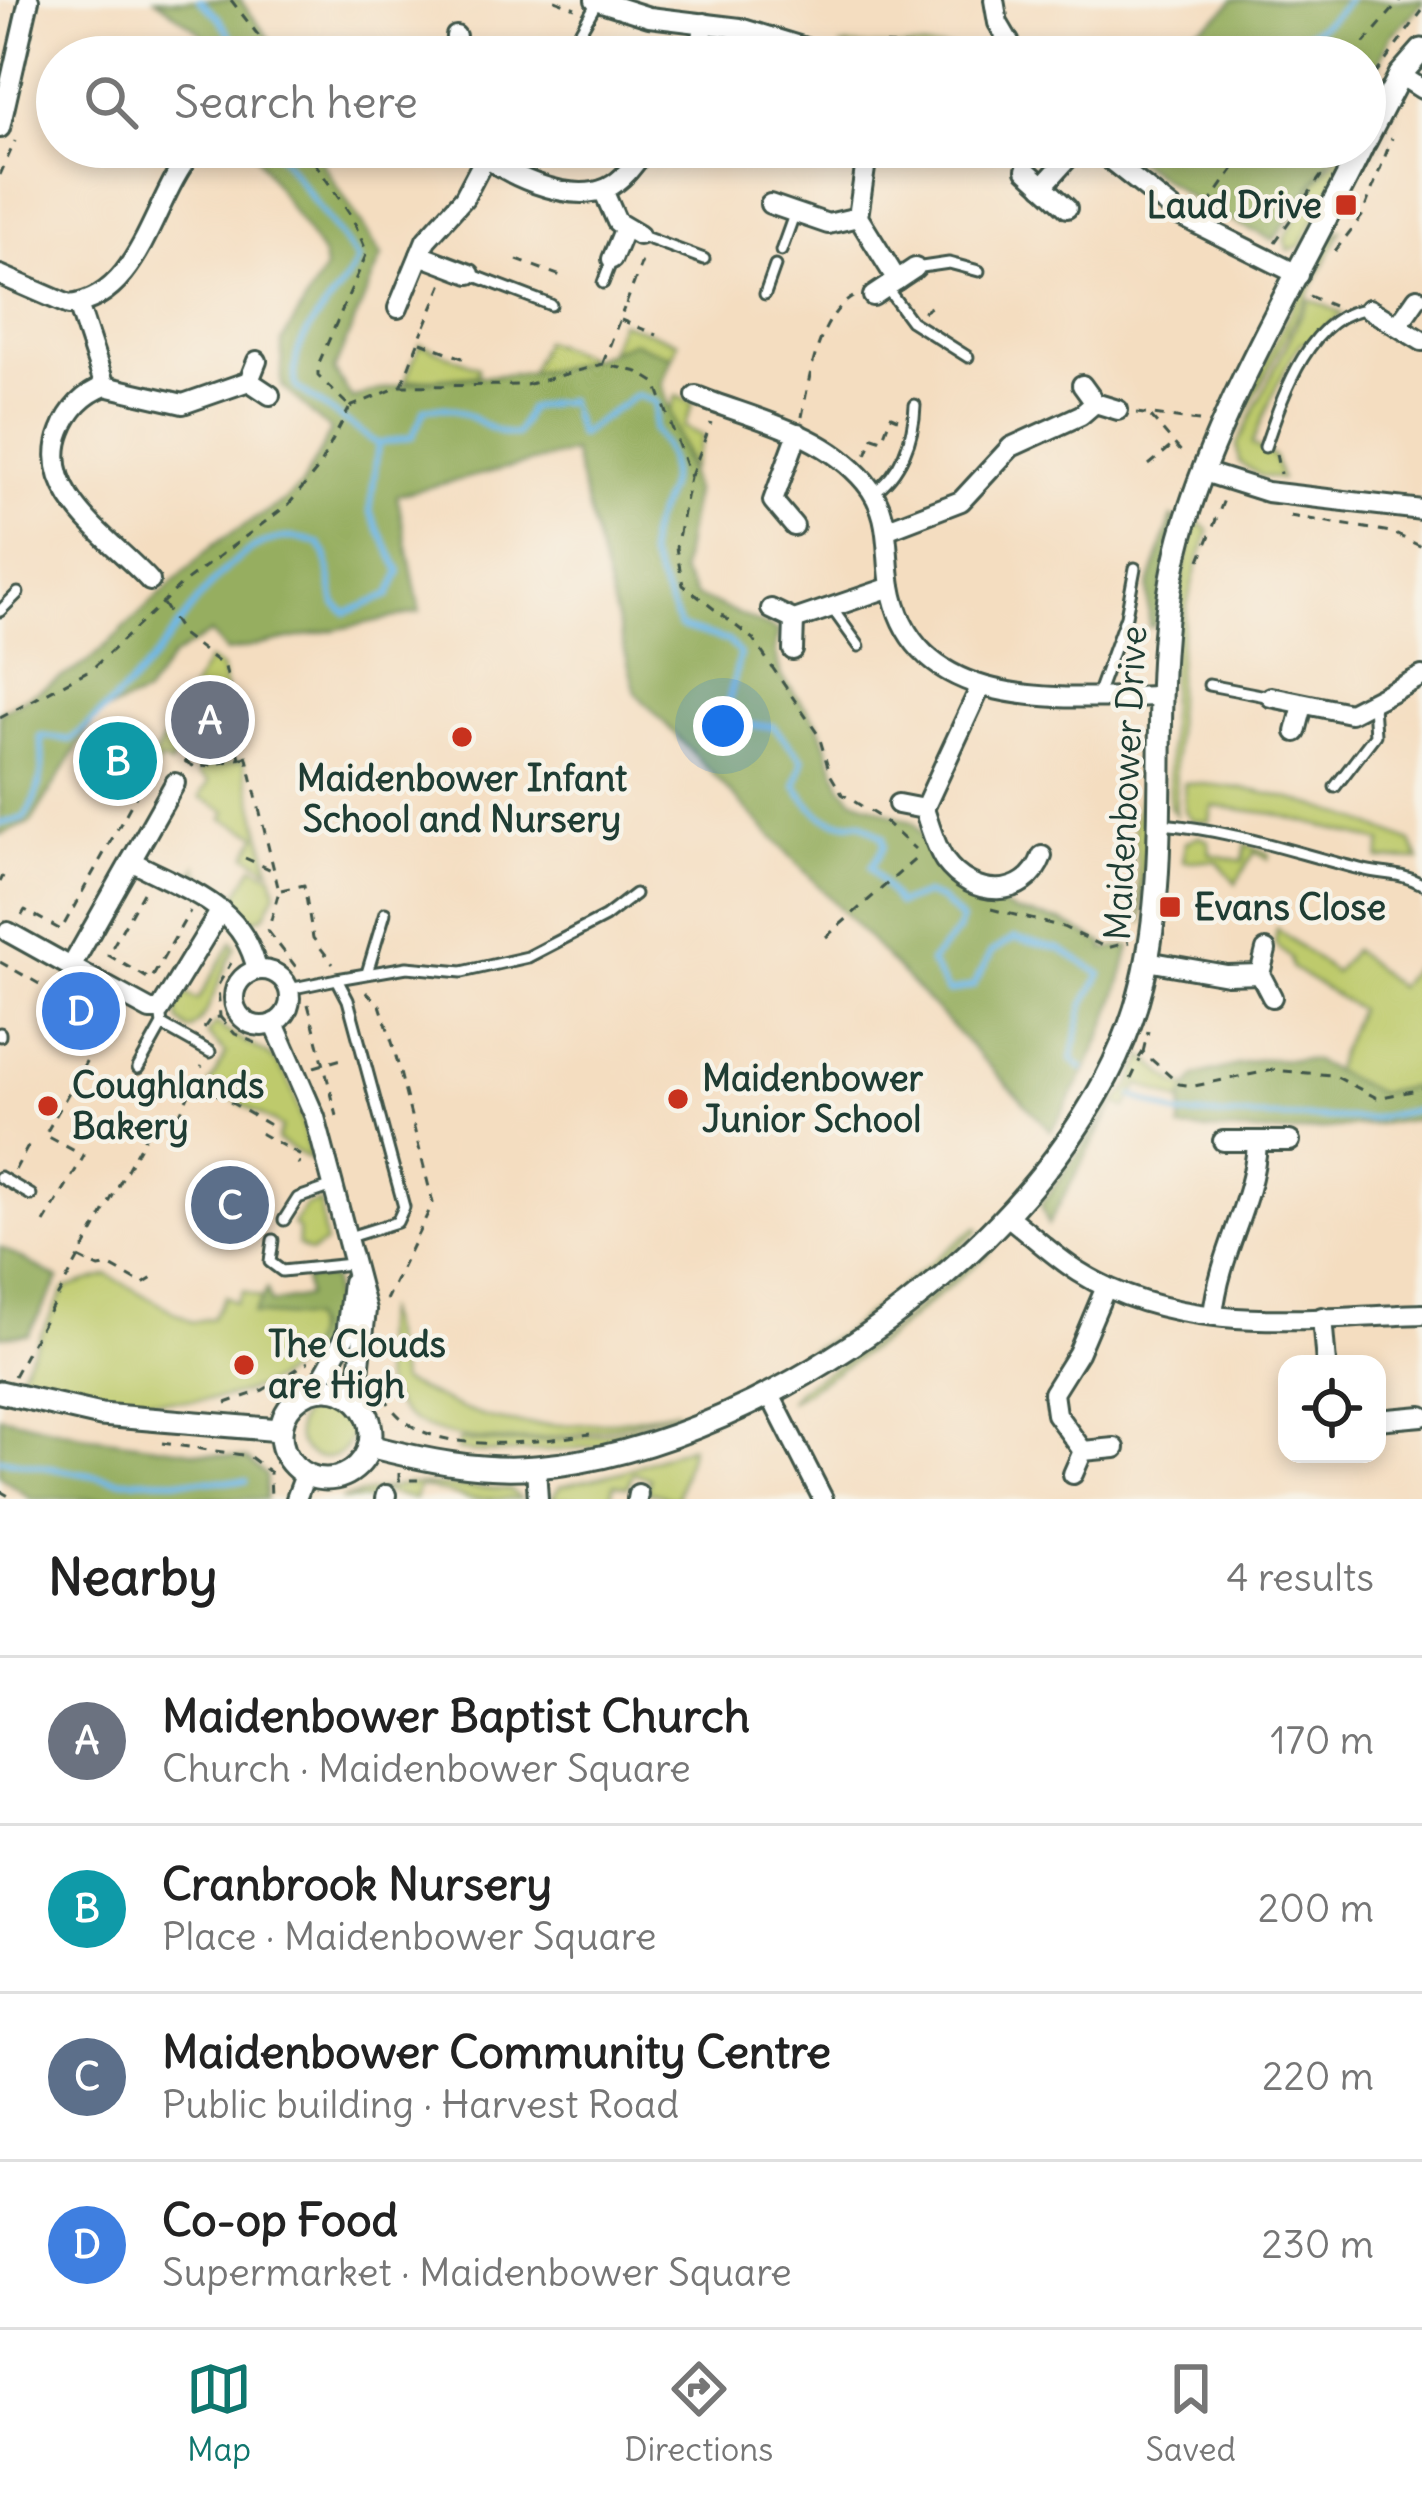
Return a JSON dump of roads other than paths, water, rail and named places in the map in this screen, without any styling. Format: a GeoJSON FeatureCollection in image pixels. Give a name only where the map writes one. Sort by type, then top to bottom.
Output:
{"type":"FeatureCollection","features":[{"type":"Feature","properties":{"kind":"street"},"geometry":{"type":"LineString","coordinates":[[0,128],[29,0]]}},
{"type":"Feature","properties":{"kind":"street"},"geometry":{"type":"LineString","coordinates":[[596,0],[649,17],[780,36]]}},
{"type":"Feature","properties":{"kind":"street"},"geometry":{"type":"LineString","coordinates":[[994,0],[1005,36]]}},
{"type":"Feature","properties":{"kind":"street"},"geometry":{"type":"LineString","coordinates":[[702,36],[704,23]]}},
{"type":"Feature","properties":{"kind":"street","name":"Maidenbower Drive"},"geometry":{"type":"LineString","coordinates":[[1386,102],[1400,75],[1422,50]]}},
{"type":"Feature","properties":{"kind":"street"},"geometry":{"type":"LineString","coordinates":[[1400,75],[1422,89]]}},
{"type":"Feature","properties":{"kind":"street"},"geometry":{"type":"LineString","coordinates":[[0,275],[58,303],[78,304],[122,275],[187,168]]}},
{"type":"Feature","properties":{"kind":"street"},"geometry":{"type":"LineString","coordinates":[[398,308],[420,254],[434,230],[464,198],[474,168]]}},
{"type":"Feature","properties":{"kind":"street"},"geometry":{"type":"LineString","coordinates":[[512,168],[556,188],[603,190],[626,168]]}},
{"type":"Feature","properties":{"kind":"street"},"geometry":{"type":"LineString","coordinates":[[865,168],[858,217],[885,288],[915,268]]}},
{"type":"Feature","properties":{"kind":"street"},"geometry":{"type":"LineString","coordinates":[[1043,186],[1059,168]]}},
{"type":"Feature","properties":{"kind":"street"},"geometry":{"type":"LineString","coordinates":[[1120,168],[1180,216],[1303,285]]}},
{"type":"Feature","properties":{"kind":"street","name":"Maidenbower Drive"},"geometry":{"type":"LineString","coordinates":[[370,1446],[456,1464],[536,1467],[651,1442],[769,1393],[901,1311],[1006,1215],[1085,1118],[1131,1051],[1148,961],[1159,696],[1173,568],[1197,466],[1303,285],[1354,168]]}},
{"type":"Feature","properties":{"kind":"street"},"geometry":{"type":"LineString","coordinates":[[1026,170],[1067,208]]}},
{"type":"Feature","properties":{"kind":"street"},"geometry":{"type":"LineString","coordinates":[[603,190],[631,232],[612,259]]}},
{"type":"Feature","properties":{"kind":"street"},"geometry":{"type":"LineString","coordinates":[[770,204],[828,224],[858,217]]}},
{"type":"Feature","properties":{"kind":"street"},"geometry":{"type":"LineString","coordinates":[[420,254],[470,274]]}},
{"type":"Feature","properties":{"kind":"street"},"geometry":{"type":"LineString","coordinates":[[1400,324],[1417,298]]}},
{"type":"Feature","properties":{"kind":"street"},"geometry":{"type":"LineString","coordinates":[[78,304],[105,386]]}},
{"type":"Feature","properties":{"kind":"street"},"geometry":{"type":"LineString","coordinates":[[1360,311],[1400,324],[1422,341]]}},
{"type":"Feature","properties":{"kind":"street"},"geometry":{"type":"LineString","coordinates":[[249,381],[257,361]]}},
{"type":"Feature","properties":{"kind":"street"},"geometry":{"type":"LineString","coordinates":[[152,553],[143,574],[65,493],[55,467],[64,423],[82,399],[105,386],[167,404],[249,381],[270,395]]}},
{"type":"Feature","properties":{"kind":"street"},"geometry":{"type":"LineString","coordinates":[[1082,385],[1095,403],[1118,410]]}},
{"type":"Feature","properties":{"kind":"street"},"geometry":{"type":"LineString","coordinates":[[696,396],[798,434],[854,470],[873,493],[888,529],[891,587],[916,638],[945,667],[980,688],[1011,695],[1159,696]]}},
{"type":"Feature","properties":{"kind":"street"},"geometry":{"type":"LineString","coordinates":[[888,529],[961,502],[1011,447],[1095,403]]}},
{"type":"Feature","properties":{"kind":"street"},"geometry":{"type":"LineString","coordinates":[[794,526],[792,516],[773,501],[798,434]]}},
{"type":"Feature","properties":{"kind":"street"},"geometry":{"type":"LineString","coordinates":[[1197,466],[1229,482],[1288,496],[1422,510]]}},
{"type":"Feature","properties":{"kind":"street"},"geometry":{"type":"LineString","coordinates":[[771,609],[794,620],[891,587]]}},
{"type":"Feature","properties":{"kind":"street"},"geometry":{"type":"LineString","coordinates":[[793,650],[794,620]]}},
{"type":"Feature","properties":{"kind":"street"},"geometry":{"type":"LineString","coordinates":[[1271,697],[1340,713],[1366,708],[1422,676]]}},
{"type":"Feature","properties":{"kind":"street"},"geometry":{"type":"LineString","coordinates":[[980,688],[924,808],[948,865],[977,886],[1004,891],[1020,886],[1037,871],[1042,856]]}},
{"type":"Feature","properties":{"kind":"street"},"geometry":{"type":"LineString","coordinates":[[1296,732],[1303,705]]}},
{"type":"Feature","properties":{"kind":"street"},"geometry":{"type":"LineString","coordinates":[[71,967],[179,775]]}},
{"type":"Feature","properties":{"kind":"street"},"geometry":{"type":"LineString","coordinates":[[898,804],[924,808]]}},
{"type":"Feature","properties":{"kind":"street"},"geometry":{"type":"LineString","coordinates":[[131,861],[221,910],[248,938],[257,970]]}},
{"type":"Feature","properties":{"kind":"street"},"geometry":{"type":"LineString","coordinates":[[12,928],[161,1017],[221,910]]}},
{"type":"Feature","properties":{"kind":"street"},"geometry":{"type":"LineString","coordinates":[[1265,950],[1260,974],[1272,997]]}},
{"type":"Feature","properties":{"kind":"street"},"geometry":{"type":"LineString","coordinates":[[1148,961],[1227,975],[1260,974]]}},
{"type":"Feature","properties":{"kind":"street"},"geometry":{"type":"LineString","coordinates":[[257,970],[280,976],[296,988],[286,1012],[274,1023],[246,1021],[235,1006],[236,987],[257,970]]}},
{"type":"Feature","properties":{"kind":"street"},"geometry":{"type":"LineString","coordinates":[[274,1023],[299,1072],[366,1310],[356,1400]]}},
{"type":"Feature","properties":{"kind":"street"},"geometry":{"type":"LineString","coordinates":[[1223,1141],[1290,1141]]}},
{"type":"Feature","properties":{"kind":"street"},"geometry":{"type":"LineString","coordinates":[[1213,1315],[1222,1255],[1251,1188],[1257,1144]]}},
{"type":"Feature","properties":{"kind":"street"},"geometry":{"type":"LineString","coordinates":[[1006,1215],[1106,1287],[1213,1315],[1422,1314]]}},
{"type":"Feature","properties":{"kind":"street"},"geometry":{"type":"LineString","coordinates":[[316,1389],[339,1352],[350,1319],[351,1268]]}},
{"type":"Feature","properties":{"kind":"street"},"geometry":{"type":"LineString","coordinates":[[1083,1451],[1056,1414],[1053,1393],[1078,1353],[1106,1287]]}},
{"type":"Feature","properties":{"kind":"street"},"geometry":{"type":"LineString","coordinates":[[1322,1317],[1325,1355]]}},
{"type":"Feature","properties":{"kind":"street"},"geometry":{"type":"LineString","coordinates":[[330,1388],[356,1400],[371,1424],[370,1446],[348,1474],[319,1479],[305,1475],[286,1456],[280,1430],[292,1403],[316,1389],[330,1388]]}},
{"type":"Feature","properties":{"kind":"street"},"geometry":{"type":"LineString","coordinates":[[0,1392],[101,1415],[280,1430]]}},
{"type":"Feature","properties":{"kind":"street"},"geometry":{"type":"LineString","coordinates":[[769,1393],[801,1465],[823,1499]]}},
{"type":"Feature","properties":{"kind":"street"},"geometry":{"type":"LineString","coordinates":[[1386,1419],[1422,1416]]}},
{"type":"Feature","properties":{"kind":"street"},"geometry":{"type":"LineString","coordinates":[[1083,1451],[1115,1448]]}},
{"type":"Feature","properties":{"kind":"street"},"geometry":{"type":"LineString","coordinates":[[1073,1474],[1083,1451]]}},
{"type":"Feature","properties":{"kind":"street"},"geometry":{"type":"LineString","coordinates":[[536,1467],[538,1499]]}},
{"type":"Feature","properties":{"kind":"street"},"geometry":{"type":"LineString","coordinates":[[296,1499],[305,1475]]}},
{"type":"Feature","properties":{"kind":"lane"},"geometry":{"type":"LineString","coordinates":[[578,36],[596,0]]}},
{"type":"Feature","properties":{"kind":"lane"},"geometry":{"type":"LineString","coordinates":[[781,250],[794,215]]}},
{"type":"Feature","properties":{"kind":"lane"},"geometry":{"type":"LineString","coordinates":[[631,232],[704,260]]}},
{"type":"Feature","properties":{"kind":"lane"},"geometry":{"type":"LineString","coordinates":[[603,283],[612,259]]}},
{"type":"Feature","properties":{"kind":"lane"},"geometry":{"type":"LineString","coordinates":[[915,268],[949,263],[979,271]]}},
{"type":"Feature","properties":{"kind":"lane"},"geometry":{"type":"LineString","coordinates":[[765,294],[776,266]]}},
{"type":"Feature","properties":{"kind":"lane"},"geometry":{"type":"LineString","coordinates":[[470,274],[551,305]]}},
{"type":"Feature","properties":{"kind":"lane"},"geometry":{"type":"LineString","coordinates":[[885,288],[911,321],[968,357]]}},
{"type":"Feature","properties":{"kind":"lane"},"geometry":{"type":"LineString","coordinates":[[1265,447],[1311,347],[1360,311]]}},
{"type":"Feature","properties":{"kind":"lane"},"geometry":{"type":"LineString","coordinates":[[873,493],[896,474],[914,425],[915,405]]}},
{"type":"Feature","properties":{"kind":"lane"},"geometry":{"type":"LineString","coordinates":[[1096,698],[1126,616],[1135,568]]}},
{"type":"Feature","properties":{"kind":"lane"},"geometry":{"type":"LineString","coordinates":[[0,611],[18,593]]}},
{"type":"Feature","properties":{"kind":"lane"},"geometry":{"type":"LineString","coordinates":[[831,606],[859,646]]}},
{"type":"Feature","properties":{"kind":"lane"},"geometry":{"type":"LineString","coordinates":[[1209,686],[1271,697]]}},
{"type":"Feature","properties":{"kind":"lane"},"geometry":{"type":"LineString","coordinates":[[1335,787],[1375,735],[1366,708]]}},
{"type":"Feature","properties":{"kind":"lane"},"geometry":{"type":"LineString","coordinates":[[1157,824],[1275,841],[1360,869],[1399,872],[1422,884]]}},
{"type":"Feature","properties":{"kind":"lane"},"geometry":{"type":"LineString","coordinates":[[296,988],[407,967],[462,972],[528,957],[587,928],[635,894]]}},
{"type":"Feature","properties":{"kind":"lane"},"geometry":{"type":"LineString","coordinates":[[367,973],[386,914]]}},
{"type":"Feature","properties":{"kind":"lane"},"geometry":{"type":"LineString","coordinates":[[337,979],[364,1053],[404,1207],[397,1222],[344,1239]]}},
{"type":"Feature","properties":{"kind":"lane"},"geometry":{"type":"LineString","coordinates":[[138,1067],[161,1017],[209,1052]]}},
{"type":"Feature","properties":{"kind":"lane"},"geometry":{"type":"LineString","coordinates":[[4,1179],[31,1195]]}},
{"type":"Feature","properties":{"kind":"lane"},"geometry":{"type":"LineString","coordinates":[[284,1220],[298,1198],[333,1186]]}},
{"type":"Feature","properties":{"kind":"lane"},"geometry":{"type":"LineString","coordinates":[[273,1240],[270,1262],[282,1271],[351,1268]]}},
{"type":"Feature","properties":{"kind":"waterway"},"geometry":{"type":"LineString","coordinates":[[199,0],[230,36]]}},
{"type":"Feature","properties":{"kind":"waterway"},"geometry":{"type":"LineString","coordinates":[[1302,36],[1326,23],[1348,0]]}},
{"type":"Feature","properties":{"kind":"waterway"},"geometry":{"type":"LineString","coordinates":[[290,168],[358,260],[306,334],[295,368],[296,387],[378,444]]}},
{"type":"Feature","properties":{"kind":"waterway"},"geometry":{"type":"LineString","coordinates":[[378,444],[412,437],[425,409],[453,409],[491,429],[516,435],[529,408],[568,400],[579,435],[636,395],[656,402],[654,430],[670,467],[649,539],[649,557],[680,627],[728,641],[740,654],[723,725],[773,726],[803,760],[796,786],[809,804],[831,820],[861,822],[883,837],[884,847],[871,867],[898,904],[925,894],[941,900],[961,920],[958,931],[930,962],[948,992],[973,986],[992,952],[1014,938],[1060,949],[1101,974],[1083,1006],[1072,1059],[1082,1068]]}},
{"type":"Feature","properties":{"kind":"waterway"},"geometry":{"type":"LineString","coordinates":[[0,824],[24,818],[35,799],[42,767],[40,736],[70,740],[87,726],[137,677],[196,602],[240,557],[264,543],[291,538],[319,544],[326,554],[335,604],[346,613],[389,595],[400,571],[370,512],[378,444]]}},
{"type":"Feature","properties":{"kind":"waterway"},"geometry":{"type":"LineString","coordinates":[[1133,1096],[1178,1115],[1367,1119],[1422,1109]]}},
{"type":"Feature","properties":{"kind":"waterway"},"geometry":{"type":"LineString","coordinates":[[0,1459],[118,1480],[246,1481]]}},
{"type":"Feature","properties":{"kind":"place","name":"Laud Drive"},"geometry":{"type":"Point","coordinates":[1346,205]}},
{"type":"Feature","properties":{"kind":"place","name":"Maidenbower Baptist Church"},"geometry":{"type":"Point","coordinates":[210,720]}},
{"type":"Feature","properties":{"kind":"place","name":"Maidenbower Infant School and Nursery"},"geometry":{"type":"Point","coordinates":[462,737]}},
{"type":"Feature","properties":{"kind":"place","name":"Cranbrook Nursery"},"geometry":{"type":"Point","coordinates":[118,761]}},
{"type":"Feature","properties":{"kind":"place","name":"Evans Close"},"geometry":{"type":"Point","coordinates":[1170,907]}},
{"type":"Feature","properties":{"kind":"place","name":"Co-op Food"},"geometry":{"type":"Point","coordinates":[81,1011]}},
{"type":"Feature","properties":{"kind":"place","name":"Maidenbower Junior School"},"geometry":{"type":"Point","coordinates":[678,1099]}},
{"type":"Feature","properties":{"kind":"place","name":"Coughlands Bakery"},"geometry":{"type":"Point","coordinates":[48,1106]}},
{"type":"Feature","properties":{"kind":"place","name":"Maidenbower Community Centre"},"geometry":{"type":"Point","coordinates":[230,1205]}},
{"type":"Feature","properties":{"kind":"place","name":"The Clouds are High"},"geometry":{"type":"Point","coordinates":[244,1365]}}]}
